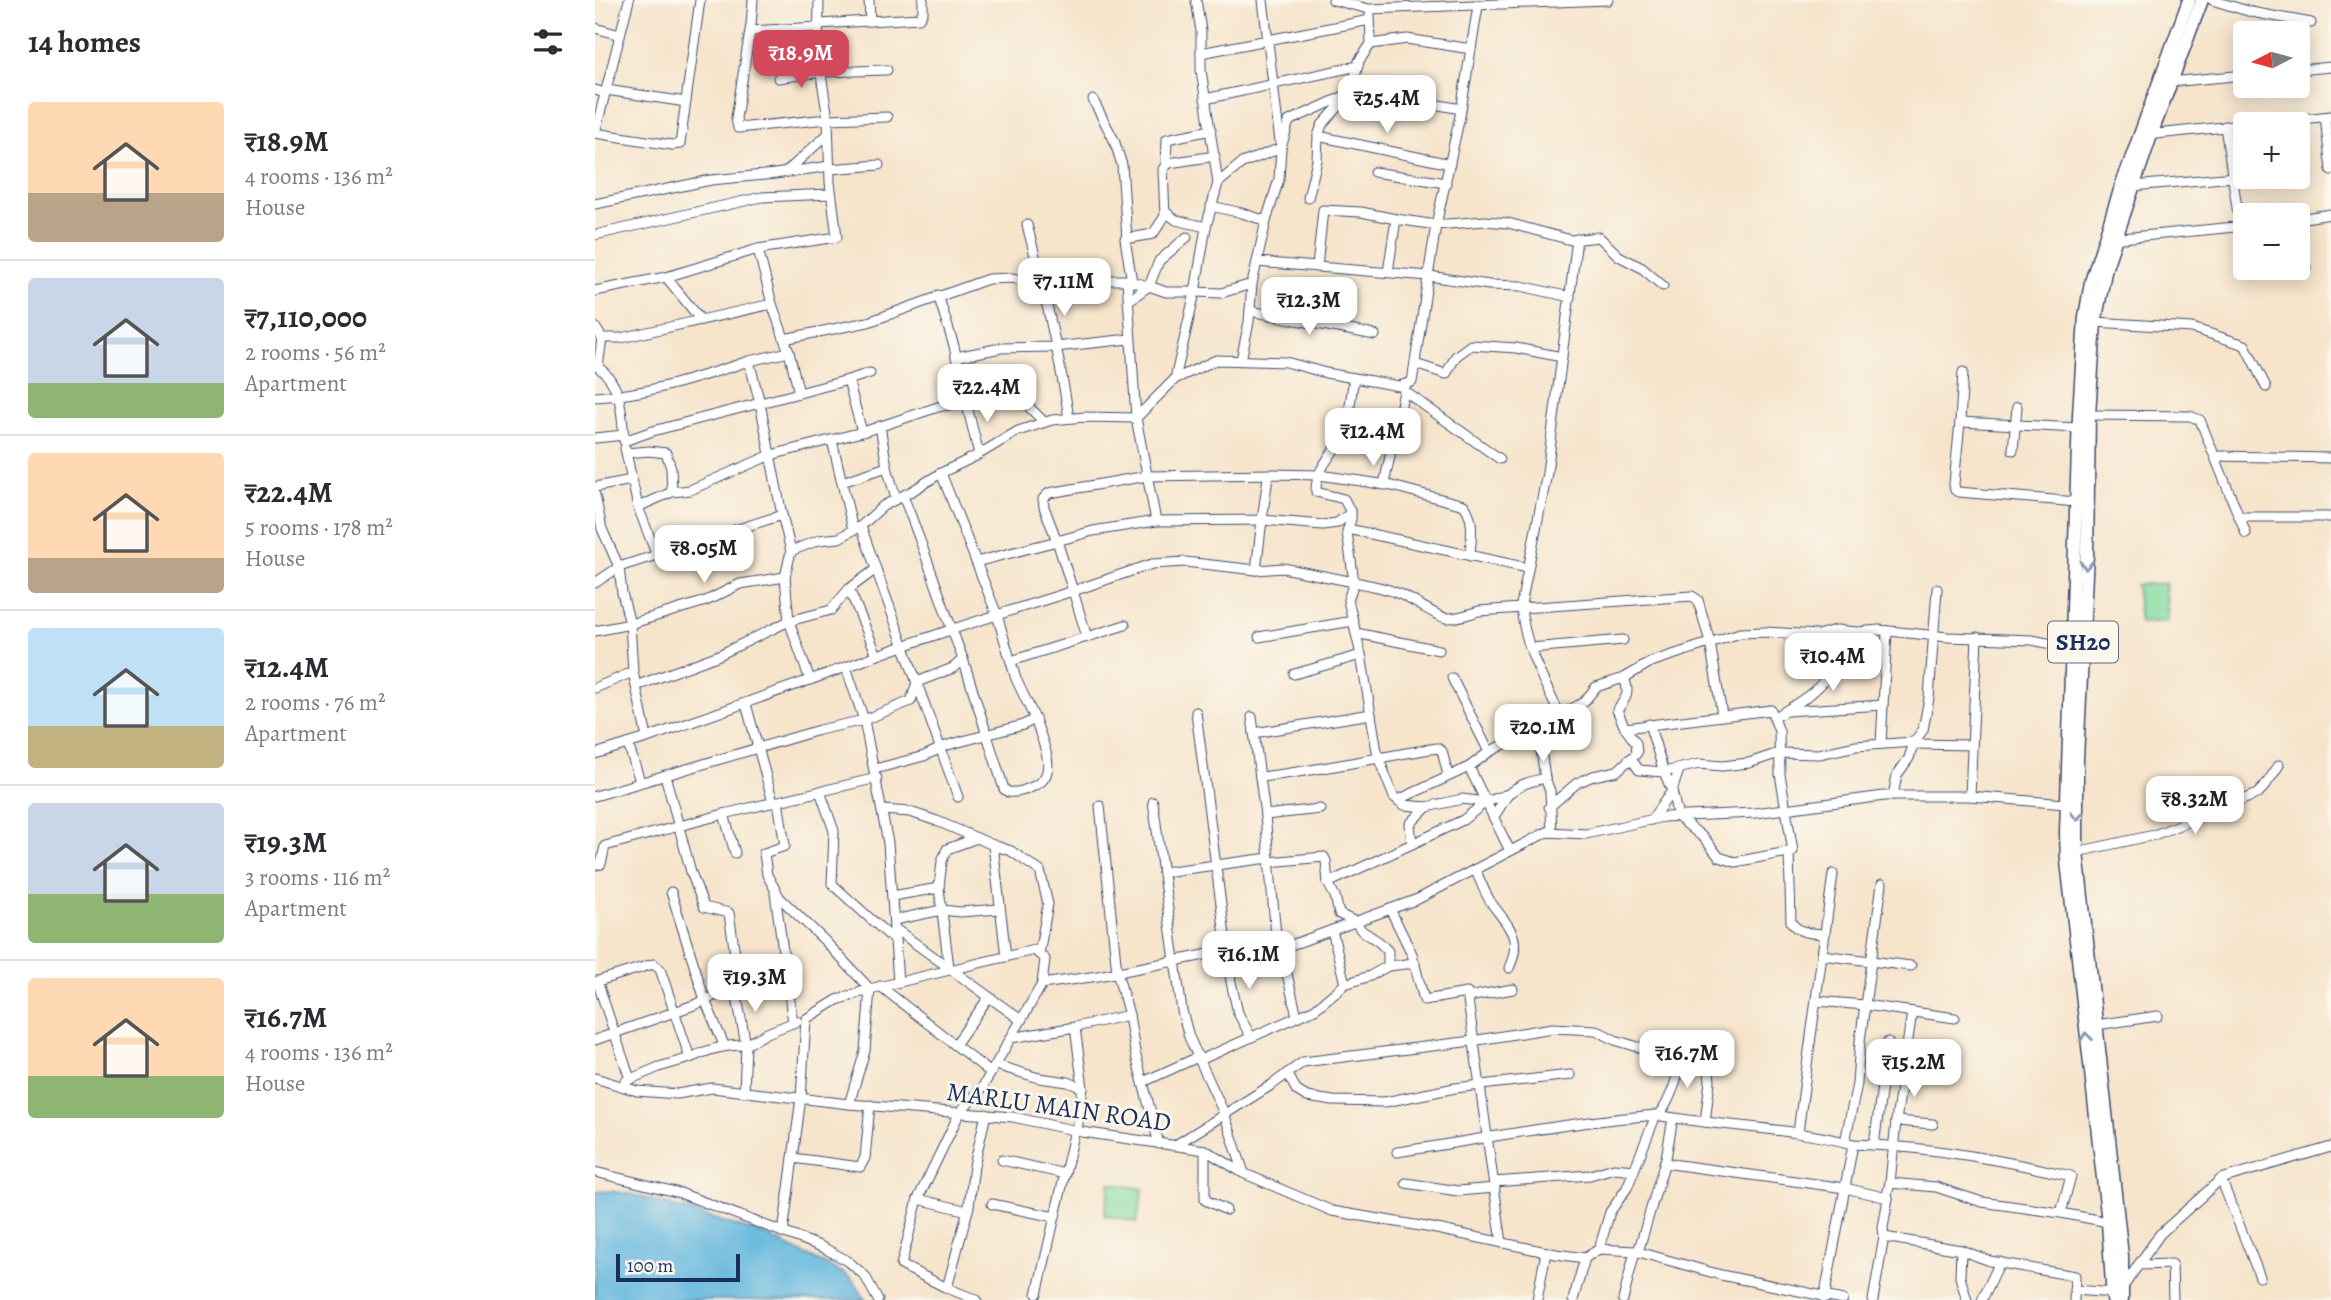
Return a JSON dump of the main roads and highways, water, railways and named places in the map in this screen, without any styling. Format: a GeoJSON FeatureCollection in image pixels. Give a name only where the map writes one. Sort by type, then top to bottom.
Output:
{"type":"FeatureCollection","features":[{"type":"Feature","properties":{"kind":"main road","name":"SH20"},"geometry":{"type":"LineString","coordinates":[[2118,1295],[2068,875],[2065,804],[2078,428],[2090,319],[2099,295],[2110,239],[2189,0]]}},
{"type":"Feature","properties":{"kind":"main road","name":"SH20"},"geometry":{"type":"LineString","coordinates":[[2110,239],[2133,186],[2145,135],[2170,82],[2202,0]]}},
{"type":"Feature","properties":{"kind":"main road","name":"SH20"},"geometry":{"type":"LineString","coordinates":[[2090,319],[2087,554],[2077,759],[2077,852],[2097,1025],[2118,1295]]}},
{"type":"Feature","properties":{"kind":"water"},"geometry":{"type":"Polygon","coordinates":[[[611,1191],[635,1195],[763,1234],[845,1274],[866,1300],[595,1300],[595,1192],[611,1191]]]}}]}
